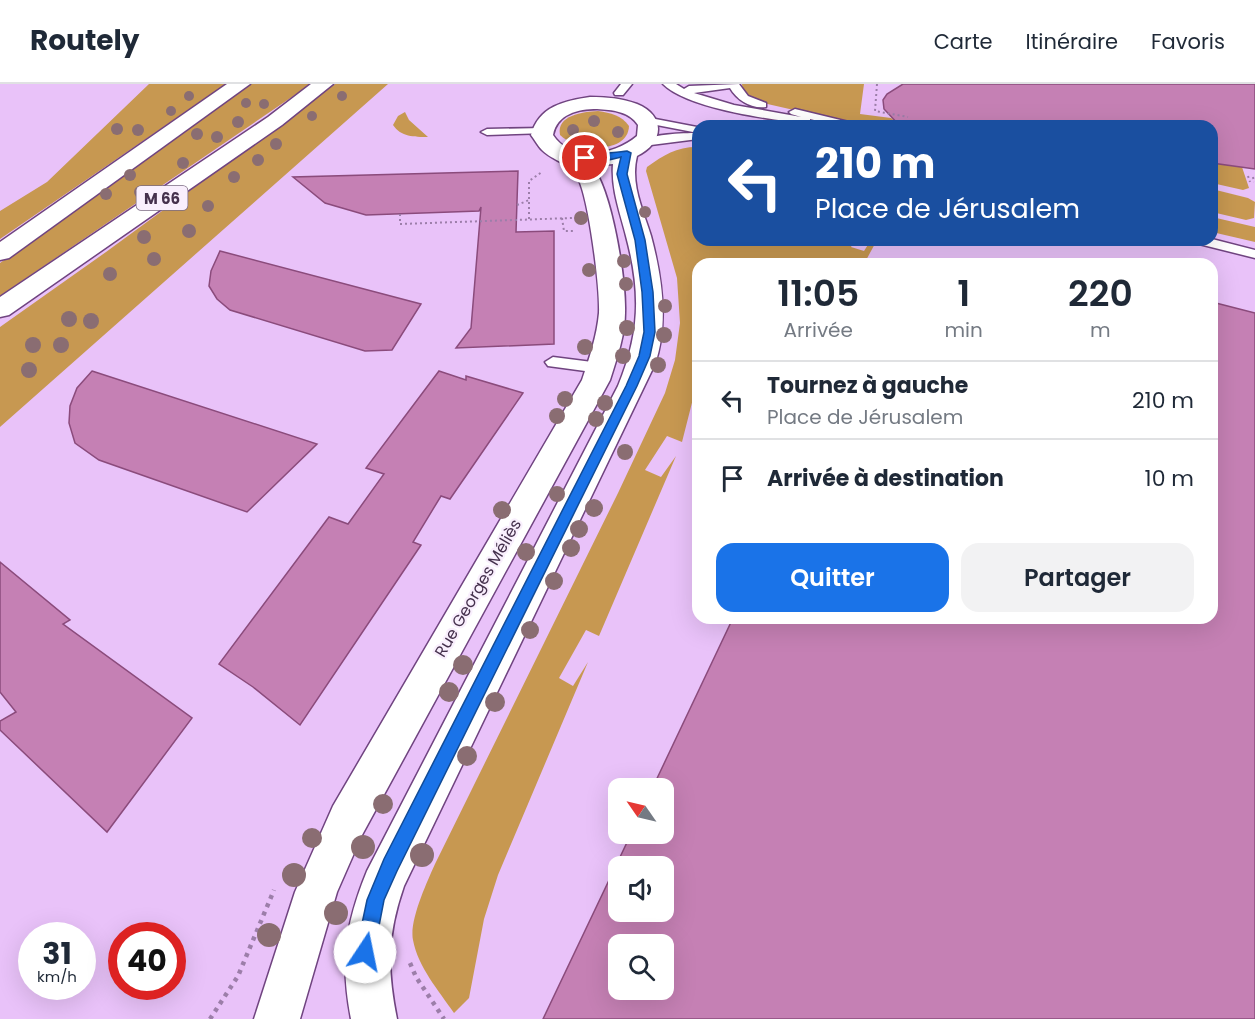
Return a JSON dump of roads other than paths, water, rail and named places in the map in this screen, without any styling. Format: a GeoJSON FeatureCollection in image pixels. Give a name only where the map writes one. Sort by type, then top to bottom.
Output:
{"type":"FeatureCollection","features":[{"type":"Feature","properties":{"kind":"street","name":"M 66"},"geometry":{"type":"LineString","coordinates":[[0,253],[240,84]]}},
{"type":"Feature","properties":{"kind":"street","name":"M 66"},"geometry":{"type":"LineString","coordinates":[[0,309],[275,121],[323,84]]}},
{"type":"Feature","properties":{"kind":"street"},"geometry":{"type":"LineString","coordinates":[[571,106],[582,97],[586,84]]}},
{"type":"Feature","properties":{"kind":"street"},"geometry":{"type":"LineString","coordinates":[[374,1019],[366,984],[365,952],[375,900],[390,865],[632,386],[644,356],[649,332],[640,240],[622,174],[635,148],[648,135],[649,127],[623,92],[609,103],[571,106],[554,113],[543,124],[543,131]]}},
{"type":"Feature","properties":{"kind":"street","name":"Rue Georges Méliès"},"geometry":{"type":"LineString","coordinates":[[278,1019],[286,999],[310,908],[328,858],[362,793],[596,380],[600,368],[610,331],[612,311],[593,189],[579,164],[550,147],[542,135],[543,131]]}},
{"type":"Feature","properties":{"kind":"street"},"geometry":{"type":"LineString","coordinates":[[567,155],[605,158],[635,148]]}},
{"type":"Feature","properties":{"kind":"lane"},"geometry":{"type":"LineString","coordinates":[[670,85],[699,90],[733,84],[742,97],[758,105],[826,120]]}},
{"type":"Feature","properties":{"kind":"lane"},"geometry":{"type":"LineString","coordinates":[[670,85],[681,92],[749,111],[800,120]]}},
{"type":"Feature","properties":{"kind":"lane"},"geometry":{"type":"LineString","coordinates":[[645,120],[692,128]]}},
{"type":"Feature","properties":{"kind":"lane"},"geometry":{"type":"LineString","coordinates":[[487,132],[543,131]]}},
{"type":"Feature","properties":{"kind":"lane"},"geometry":{"type":"LineString","coordinates":[[635,148],[676,137],[692,136]]}},
{"type":"Feature","properties":{"kind":"lane"},"geometry":{"type":"LineString","coordinates":[[1218,245],[1255,254]]}},
{"type":"Feature","properties":{"kind":"lane"},"geometry":{"type":"LineString","coordinates":[[553,362],[600,368]]}}]}
